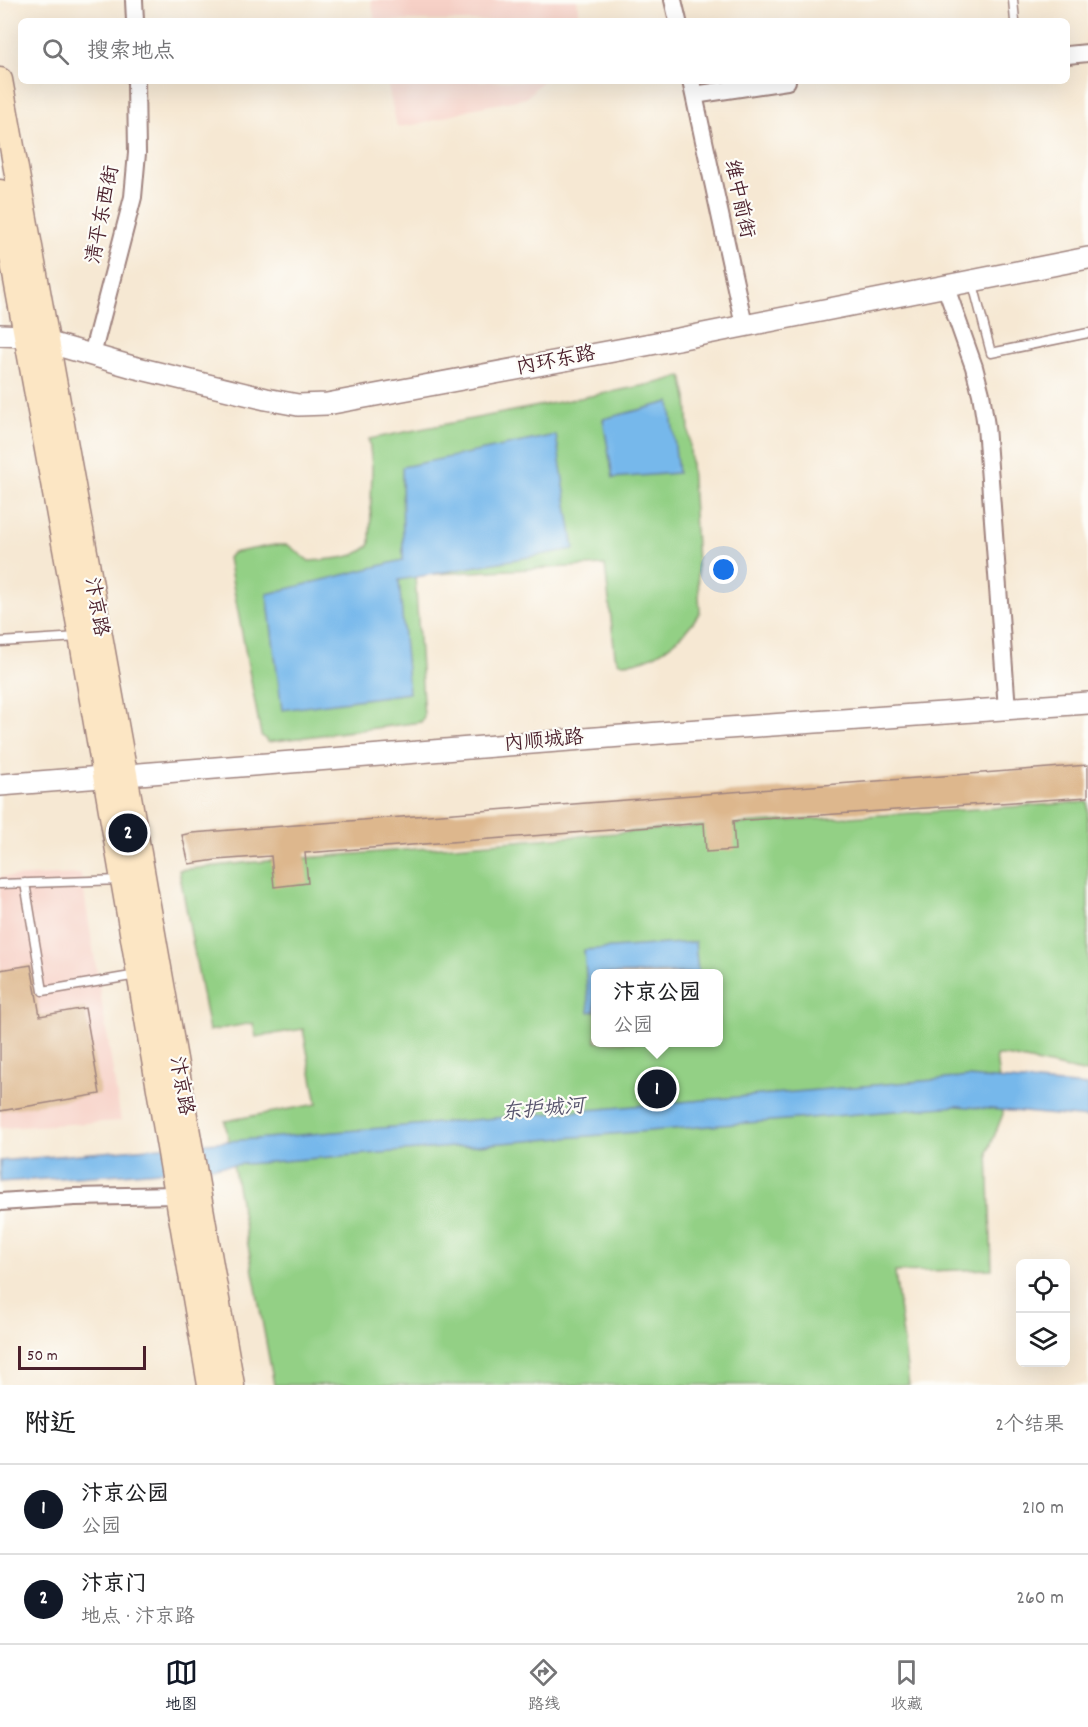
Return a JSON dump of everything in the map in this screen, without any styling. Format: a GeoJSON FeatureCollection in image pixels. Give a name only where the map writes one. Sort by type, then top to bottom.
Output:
{"type":"FeatureCollection","features":[{"type":"Feature","properties":{"kind":"main road","name":"汴京路"},"geometry":{"type":"LineString","coordinates":[[0,80],[81,636],[115,777],[123,880],[140,975],[179,1137]]}},
{"type":"Feature","properties":{"kind":"main road","name":"汴京路"},"geometry":{"type":"LineString","coordinates":[[0,192],[36,339],[179,1137]]}},
{"type":"Feature","properties":{"kind":"main road"},"geometry":{"type":"LineString","coordinates":[[179,1137],[210,1385]]}},
{"type":"Feature","properties":{"kind":"main road"},"geometry":{"type":"LineString","coordinates":[[184,1188],[232,1385]]}},
{"type":"Feature","properties":{"kind":"street"},"geometry":{"type":"LineString","coordinates":[[134,0],[135,18]]}},
{"type":"Feature","properties":{"kind":"street"},"geometry":{"type":"LineString","coordinates":[[673,0],[677,18]]}},
{"type":"Feature","properties":{"kind":"street"},"geometry":{"type":"LineString","coordinates":[[1070,55],[1088,53]]}},
{"type":"Feature","properties":{"kind":"street","name":"清平东西街"},"geometry":{"type":"LineString","coordinates":[[93,355],[133,198],[137,153],[136,84]]}},
{"type":"Feature","properties":{"kind":"street"},"geometry":{"type":"LineString","coordinates":[[692,88],[746,84]]}},
{"type":"Feature","properties":{"kind":"street","name":"维中前街"},"geometry":{"type":"LineString","coordinates":[[692,88],[744,325]]}},
{"type":"Feature","properties":{"kind":"street","name":"内环东路"},"geometry":{"type":"LineString","coordinates":[[0,335],[36,339],[200,383],[298,405],[327,404],[1088,258]]}},
{"type":"Feature","properties":{"kind":"street"},"geometry":{"type":"LineString","coordinates":[[945,285],[981,394],[986,426],[1007,709]]}},
{"type":"Feature","properties":{"kind":"street","name":"内环东路"},"geometry":{"type":"LineString","coordinates":[[0,319],[36,339]]}},
{"type":"Feature","properties":{"kind":"street","name":"内顺城路"},"geometry":{"type":"LineString","coordinates":[[0,785],[685,731],[1088,703]]}},
{"type":"Feature","properties":{"kind":"street"},"geometry":{"type":"LineString","coordinates":[[0,1202],[184,1188]]}},
{"type":"Feature","properties":{"kind":"lane"},"geometry":{"type":"LineString","coordinates":[[1014,0],[1015,18]]}},
{"type":"Feature","properties":{"kind":"lane"},"geometry":{"type":"LineString","coordinates":[[972,280],[991,353],[1088,333]]}},
{"type":"Feature","properties":{"kind":"lane"},"geometry":{"type":"LineString","coordinates":[[0,642],[81,636]]}},
{"type":"Feature","properties":{"kind":"lane"},"geometry":{"type":"LineString","coordinates":[[0,884],[123,880]]}},
{"type":"Feature","properties":{"kind":"lane"},"geometry":{"type":"LineString","coordinates":[[25,883],[43,991],[140,975]]}},
{"type":"Feature","properties":{"kind":"shaded area"},"geometry":{"type":"Polygon","coordinates":[[[371,0],[577,0],[580,18],[374,18],[371,0]]]}},
{"type":"Feature","properties":{"kind":"shaded area"},"geometry":{"type":"Polygon","coordinates":[[[388,84],[539,84],[526,98],[470,109],[425,123],[397,127],[388,84]]]}},
{"type":"Feature","properties":{"kind":"shaded area"},"geometry":{"type":"Polygon","coordinates":[[[81,874],[121,1121],[0,1128],[0,877],[81,874]]]}},
{"type":"Feature","properties":{"kind":"green space"},"geometry":{"type":"Polygon","coordinates":[[[682,376],[687,398],[700,612],[676,641],[643,660],[619,663],[615,655],[605,565],[415,575],[424,717],[421,722],[268,742],[261,735],[228,558],[232,553],[274,545],[288,545],[309,561],[342,558],[365,549],[370,544],[372,467],[369,439],[657,383],[682,376]]]}},
{"type":"Feature","properties":{"kind":"green space"},"geometry":{"type":"Polygon","coordinates":[[[1088,802],[1088,1073],[1006,1056],[996,1056],[1003,1114],[988,1152],[992,1269],[895,1272],[909,1385],[274,1385],[225,1121],[317,1104],[303,1029],[256,1037],[253,1023],[209,1031],[179,870],[689,827],[1088,802]]]}},
{"type":"Feature","properties":{"kind":"water"},"geometry":{"type":"Polygon","coordinates":[[[670,402],[678,473],[613,478],[603,419],[670,402]]]}},
{"type":"Feature","properties":{"kind":"water"},"geometry":{"type":"Polygon","coordinates":[[[556,435],[574,549],[399,580],[409,693],[282,710],[267,594],[403,560],[402,467],[556,435]]]}},
{"type":"Feature","properties":{"kind":"water"},"geometry":{"type":"Polygon","coordinates":[[[695,942],[698,969],[591,969],[591,1012],[589,1012],[584,950],[695,942]]]}},
{"type":"Feature","properties":{"kind":"water"},"geometry":{"type":"Polygon","coordinates":[[[968,1077],[1088,1086],[1088,1118],[957,1106],[0,1182],[0,1161],[968,1077]]]}},
{"type":"Feature","properties":{"kind":"building"},"geometry":{"type":"Polygon","coordinates":[[[1088,765],[1088,797],[733,821],[735,850],[706,852],[704,823],[305,853],[308,883],[274,887],[271,856],[189,864],[182,835],[192,833],[1088,765]]]}},
{"type":"Feature","properties":{"kind":"building"},"geometry":{"type":"Polygon","coordinates":[[[31,965],[40,1016],[85,1008],[100,1094],[0,1111],[0,970],[31,965]]]}},
{"type":"Feature","properties":{"kind":"place","name":"汴京门"},"geometry":{"type":"Point","coordinates":[128,833]}},
{"type":"Feature","properties":{"kind":"place","name":"汴京公园"},"geometry":{"type":"Point","coordinates":[657,1089]}},
{"type":"Feature","properties":{"kind":"water label","name":"东护城河"},"geometry":{"type":"Point","coordinates":[543,1111]}}]}
